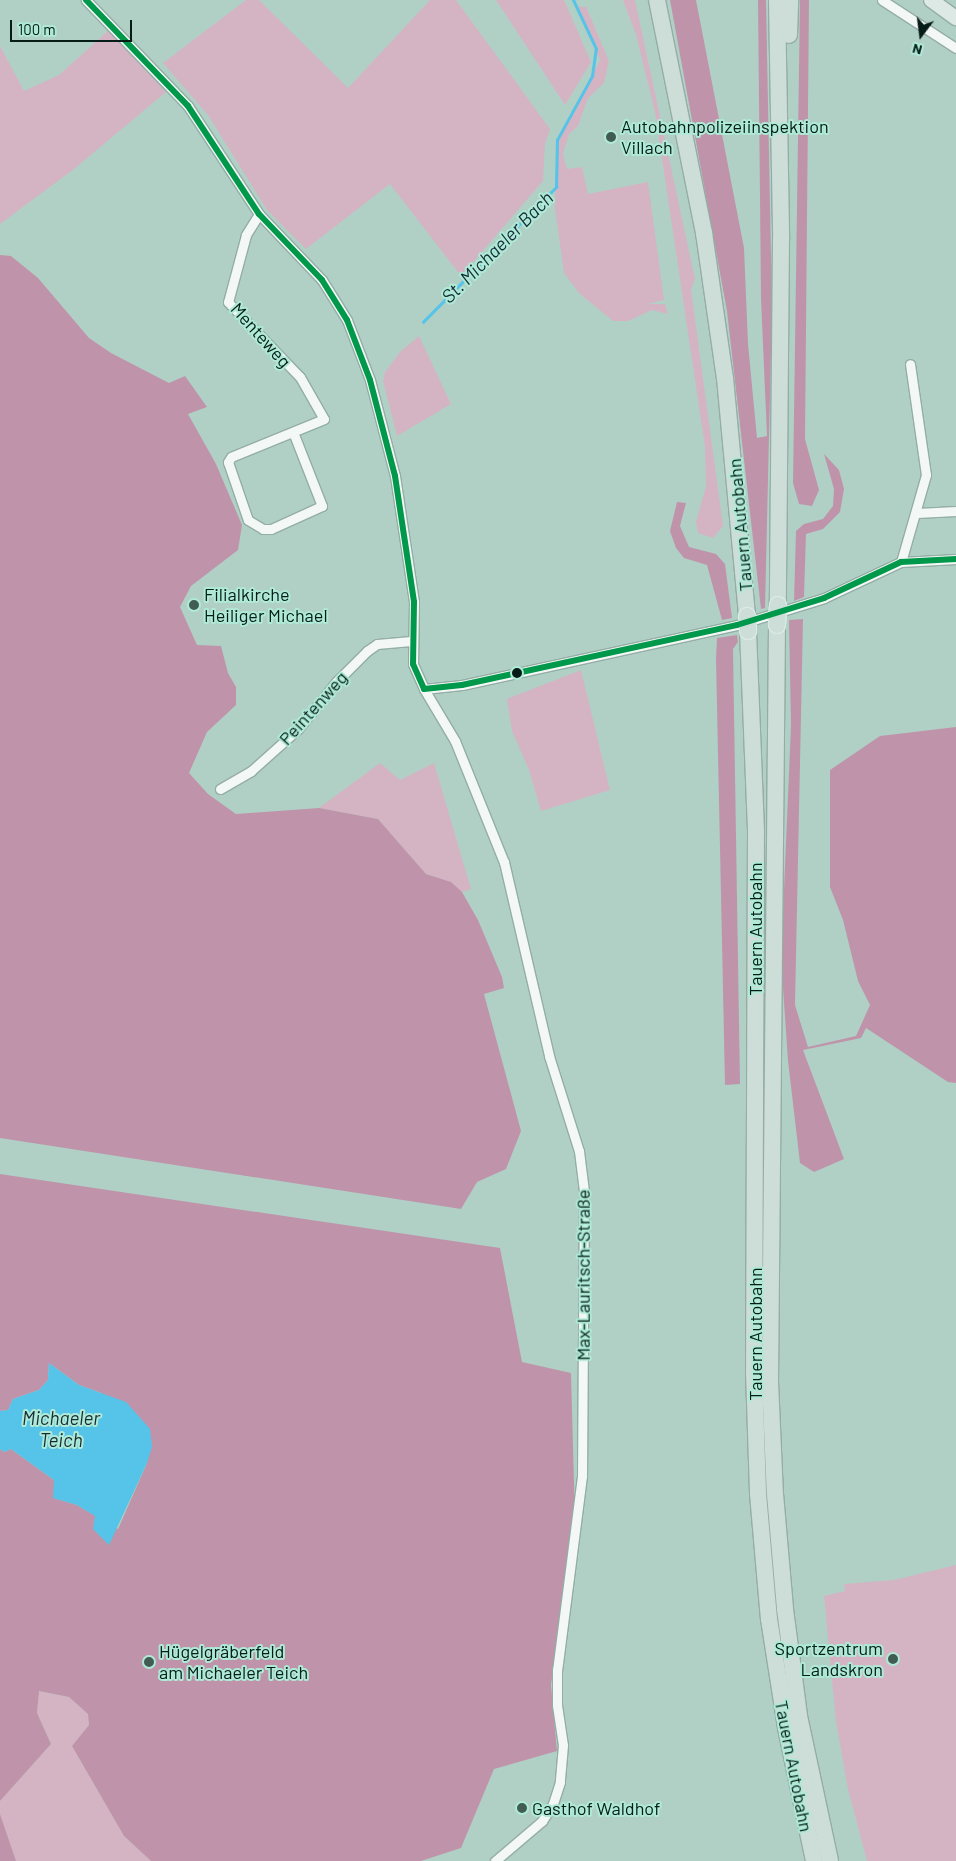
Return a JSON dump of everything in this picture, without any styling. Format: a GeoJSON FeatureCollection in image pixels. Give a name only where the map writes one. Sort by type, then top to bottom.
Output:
{"type":"FeatureCollection","features":[{"type":"Feature","properties":{"kind":"highway"},"geometry":{"type":"LineString","coordinates":[[651,0],[661,17]]}},
{"type":"Feature","properties":{"kind":"highway","name":"Tauern Autobahn"},"geometry":{"type":"LineString","coordinates":[[657,0],[704,233],[723,360],[748,624],[756,833],[754,1372],[758,1494],[769,1619],[786,1728],[814,1861]]}},
{"type":"Feature","properties":{"kind":"highway","name":"Tauern Autobahn"},"geometry":{"type":"LineString","coordinates":[[777,0],[780,114],[778,605],[770,1371],[774,1475],[785,1609],[800,1716],[830,1861]]}},
{"type":"Feature","properties":{"kind":"highway"},"geometry":{"type":"LineString","coordinates":[[780,114],[788,94],[790,0]]}},
{"type":"Feature","properties":{"kind":"main road"},"geometry":{"type":"LineString","coordinates":[[931,0],[956,18]]}},
{"type":"Feature","properties":{"kind":"street","name":"Max-Lauritsch-Straße"},"geometry":{"type":"LineString","coordinates":[[86,0],[188,106],[259,214],[322,280],[358,343],[395,476],[414,602],[411,641],[416,672],[455,741],[504,862],[550,1056],[579,1151],[584,1191],[582,1476],[557,1670],[556,1705],[564,1745],[560,1782],[553,1804],[542,1821],[495,1861]]}},
{"type":"Feature","properties":{"kind":"street"},"geometry":{"type":"LineString","coordinates":[[882,0],[956,48]]}},
{"type":"Feature","properties":{"kind":"street","name":"Menteweg"},"geometry":{"type":"LineString","coordinates":[[259,214],[246,235],[228,302],[300,377],[324,419],[231,457],[228,462],[248,520],[258,527],[272,529],[322,506],[293,432]]}},
{"type":"Feature","properties":{"kind":"street"},"geometry":{"type":"LineString","coordinates":[[902,562],[926,475],[910,364]]}},
{"type":"Feature","properties":{"kind":"street"},"geometry":{"type":"LineString","coordinates":[[917,513],[956,511]]}},
{"type":"Feature","properties":{"kind":"street"},"geometry":{"type":"LineString","coordinates":[[424,688],[462,685],[737,625],[806,605],[902,562],[956,559]]}},
{"type":"Feature","properties":{"kind":"street","name":"Peintenweg"},"geometry":{"type":"LineString","coordinates":[[220,789],[251,771],[298,729],[336,682],[366,651],[377,644],[411,641]]}},
{"type":"Feature","properties":{"kind":"shaded area"},"geometry":{"type":"Polygon","coordinates":[[[246,0],[259,0],[348,88],[430,0],[456,0],[550,129],[545,144],[543,181],[461,276],[390,184],[306,249],[267,210],[208,115],[163,63],[246,0]]]}},
{"type":"Feature","properties":{"kind":"shaded area"},"geometry":{"type":"Polygon","coordinates":[[[496,0],[564,0],[591,62],[565,105],[496,0]]]}},
{"type":"Feature","properties":{"kind":"shaded area"},"geometry":{"type":"Polygon","coordinates":[[[623,0],[635,0],[695,279],[691,289],[723,526],[713,538],[698,533],[696,522],[706,486],[705,447],[655,112],[636,35],[623,0]]]}},
{"type":"Feature","properties":{"kind":"shaded area"},"geometry":{"type":"Polygon","coordinates":[[[670,0],[696,0],[744,248],[748,344],[757,438],[767,436],[761,299],[758,0],[766,0],[772,309],[765,608],[761,609],[727,311],[670,0]]]}},
{"type":"Feature","properties":{"kind":"shaded area"},"geometry":{"type":"Polygon","coordinates":[[[800,0],[809,0],[805,439],[819,490],[812,506],[799,504],[793,483],[800,0]]]}},
{"type":"Feature","properties":{"kind":"shaded area"},"geometry":{"type":"Polygon","coordinates":[[[575,6],[586,7],[609,61],[604,83],[588,98],[578,126],[569,134],[563,154],[567,169],[582,167],[588,194],[648,182],[664,300],[648,304],[665,304],[668,314],[652,310],[628,321],[613,321],[579,293],[564,273],[555,209],[557,140],[600,60],[575,6]]]}},
{"type":"Feature","properties":{"kind":"shaded area"},"geometry":{"type":"Polygon","coordinates":[[[108,31],[166,92],[74,169],[0,224],[0,46],[24,91],[59,75],[108,31]]]}},
{"type":"Feature","properties":{"kind":"shaded area"},"geometry":{"type":"Polygon","coordinates":[[[0,255],[11,256],[38,278],[89,338],[111,353],[169,383],[185,376],[207,407],[188,414],[216,464],[242,525],[238,550],[191,586],[180,607],[197,645],[221,646],[228,673],[236,687],[236,705],[207,732],[189,773],[208,794],[236,814],[319,808],[378,819],[426,874],[451,882],[462,892],[478,920],[502,977],[504,988],[484,994],[521,1131],[506,1169],[477,1182],[461,1209],[0,1138],[0,255]]]}},
{"type":"Feature","properties":{"kind":"shaded area"},"geometry":{"type":"Polygon","coordinates":[[[419,336],[451,404],[397,436],[383,381],[385,372],[400,352],[419,336]]]}},
{"type":"Feature","properties":{"kind":"shaded area"},"geometry":{"type":"Polygon","coordinates":[[[824,454],[839,470],[844,489],[840,512],[823,529],[806,534],[804,597],[794,601],[796,531],[804,524],[823,519],[833,506],[834,489],[824,454]]]}},
{"type":"Feature","properties":{"kind":"shaded area"},"geometry":{"type":"Polygon","coordinates":[[[677,502],[686,503],[680,526],[689,547],[716,554],[725,564],[732,618],[722,620],[707,565],[684,558],[676,548],[670,531],[677,502]]]}},
{"type":"Feature","properties":{"kind":"shaded area"},"geometry":{"type":"Polygon","coordinates":[[[803,619],[795,1005],[808,1047],[856,1036],[870,1005],[858,981],[843,920],[830,887],[830,770],[880,736],[956,727],[956,1083],[948,1082],[866,1028],[861,1038],[803,1050],[844,1159],[814,1172],[800,1163],[788,1061],[781,959],[791,726],[789,620],[803,619]]]}},
{"type":"Feature","properties":{"kind":"shaded area"},"geometry":{"type":"Polygon","coordinates":[[[737,635],[738,642],[733,649],[740,1084],[725,1085],[716,659],[717,638],[737,635]]]}},
{"type":"Feature","properties":{"kind":"shaded area"},"geometry":{"type":"Polygon","coordinates":[[[581,670],[610,790],[541,811],[529,770],[512,731],[507,699],[581,670]]]}},
{"type":"Feature","properties":{"kind":"shaded area"},"geometry":{"type":"Polygon","coordinates":[[[380,763],[400,780],[434,763],[471,889],[462,892],[451,882],[426,874],[378,819],[319,808],[380,763]]]}},
{"type":"Feature","properties":{"kind":"shaded area"},"geometry":{"type":"Polygon","coordinates":[[[0,1174],[500,1248],[522,1362],[571,1373],[575,1519],[551,1685],[557,1751],[494,1769],[461,1848],[421,1861],[151,1861],[124,1836],[72,1746],[89,1725],[88,1714],[69,1697],[39,1691],[37,1713],[51,1744],[0,1801],[0,1449],[4,1452],[11,1449],[54,1480],[54,1498],[77,1505],[118,1529],[147,1463],[101,1393],[79,1385],[49,1363],[48,1380],[39,1390],[13,1399],[8,1410],[0,1411],[0,1174]]]}},
{"type":"Feature","properties":{"kind":"shaded area","name":"Sportzentrum Landskron"},"geometry":{"type":"Polygon","coordinates":[[[956,1565],[956,1861],[867,1861],[848,1789],[836,1722],[824,1596],[845,1591],[844,1584],[894,1580],[956,1565]]]}},
{"type":"Feature","properties":{"kind":"shaded area"},"geometry":{"type":"Polygon","coordinates":[[[39,1691],[69,1697],[88,1714],[89,1725],[72,1746],[124,1836],[151,1861],[16,1861],[0,1814],[0,1801],[51,1744],[37,1713],[39,1691]]]}},
{"type":"Feature","properties":{"kind":"shaded area"},"geometry":{"type":"Polygon","coordinates":[[[0,1814],[16,1861],[0,1861],[0,1814]]]}},
{"type":"Feature","properties":{"kind":"water","name":"Michaeler Teich"},"geometry":{"type":"Polygon","coordinates":[[[49,1363],[79,1385],[126,1402],[150,1429],[152,1447],[147,1463],[109,1545],[93,1529],[95,1516],[77,1505],[53,1498],[54,1480],[11,1449],[4,1452],[0,1449],[0,1411],[8,1410],[13,1399],[39,1390],[48,1380],[49,1363]]]}},
{"type":"Feature","properties":{"kind":"waterway","name":"St. Michaeler Bach"},"geometry":{"type":"LineString","coordinates":[[423,322],[556,187],[557,140],[592,76],[596,49],[573,0]]}},
{"type":"Feature","properties":{"kind":"transit line"},"geometry":{"type":"LineString","coordinates":[[86,0],[188,106],[259,214],[322,280],[347,320],[370,380],[395,476],[414,602],[413,664],[424,689],[462,685],[737,625],[824,598],[901,562],[956,559]]}},
{"type":"Feature","properties":{"kind":"place","name":"Autobahnpolizeiinspektion Villach"},"geometry":{"type":"Point","coordinates":[611,137]}},
{"type":"Feature","properties":{"kind":"place","name":"Filialkirche Heiliger Michael"},"geometry":{"type":"Point","coordinates":[194,605]}},
{"type":"Feature","properties":{"kind":"place","name":"Sportzentrum Landskron"},"geometry":{"type":"Point","coordinates":[893,1659]}},
{"type":"Feature","properties":{"kind":"place","name":"Hügelgräberfeld am Michaeler Teich"},"geometry":{"type":"Point","coordinates":[149,1662]}},
{"type":"Feature","properties":{"kind":"place","name":"Gasthof Waldhof"},"geometry":{"type":"Point","coordinates":[522,1808]}}]}
